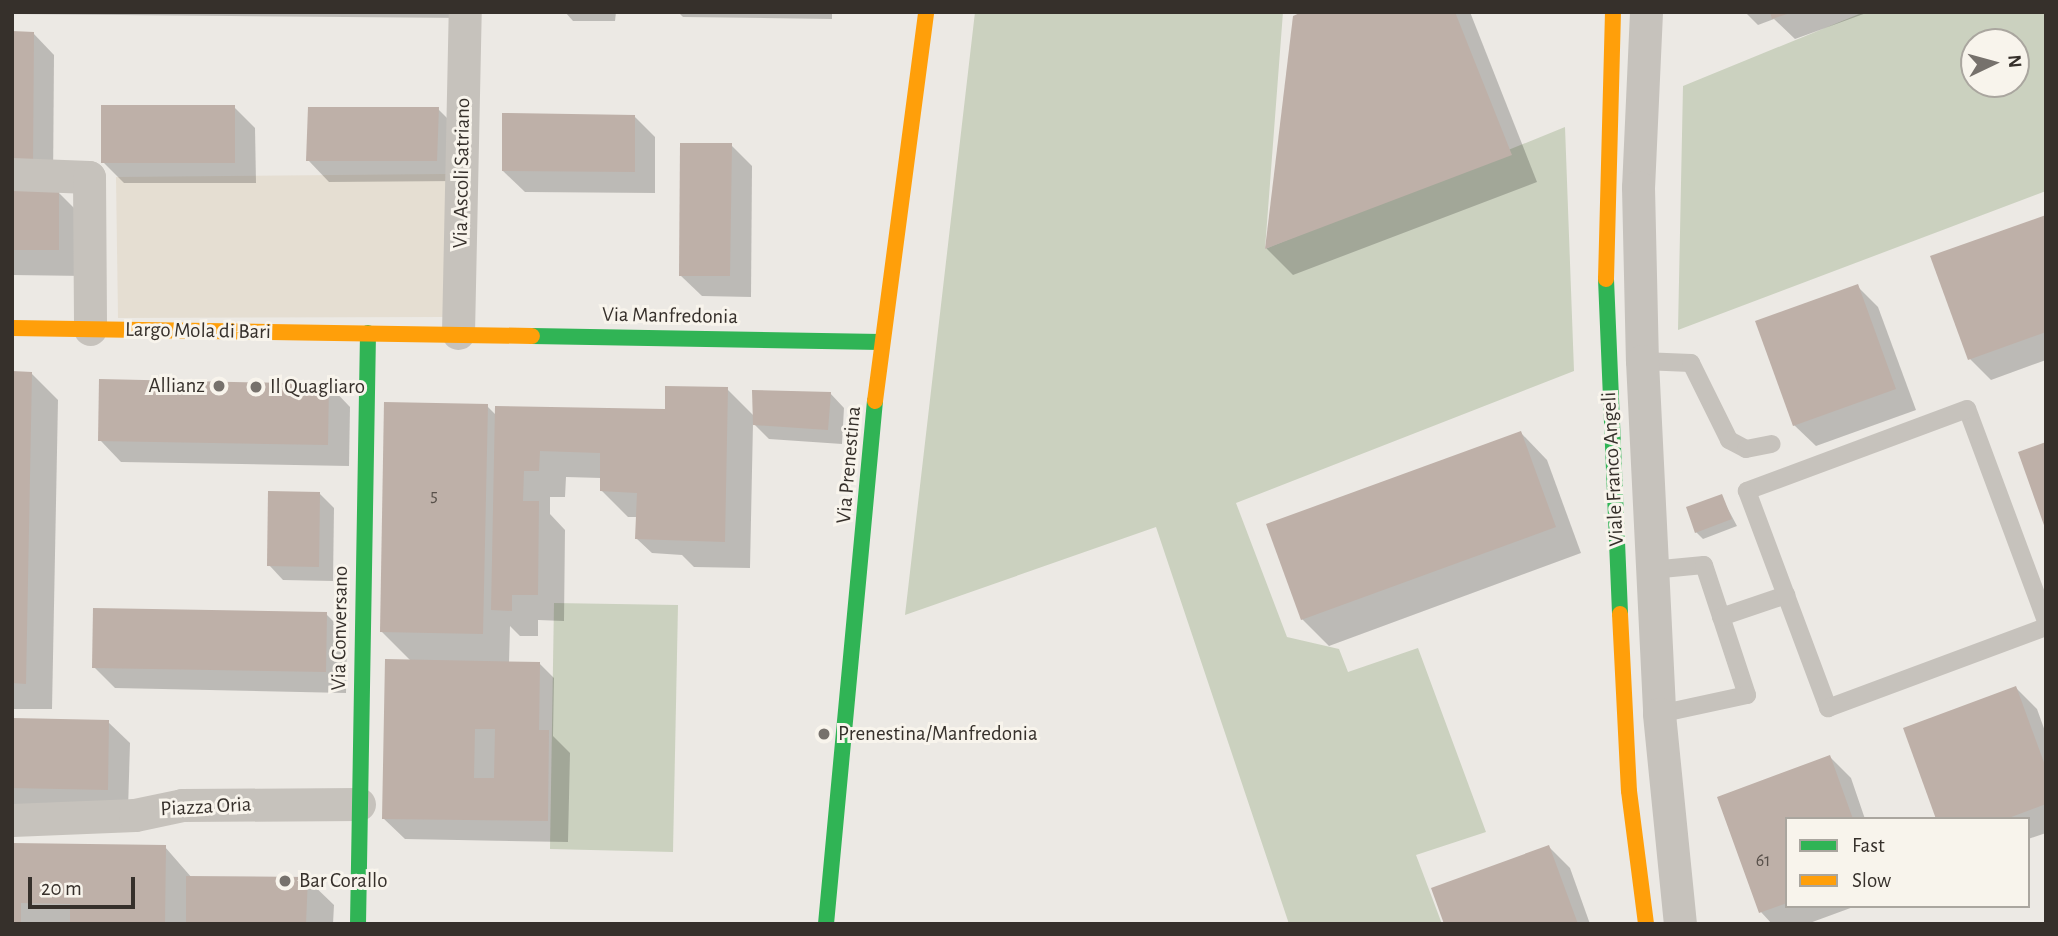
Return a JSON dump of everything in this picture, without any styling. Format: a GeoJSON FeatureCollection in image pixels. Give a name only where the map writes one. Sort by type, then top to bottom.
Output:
{"type":"FeatureCollection","features":[{"type":"Feature","properties":{"kind":"street","name":"Via Ascoli Satriano"},"geometry":{"type":"LineString","coordinates":[[458,333],[465,12]]}},
{"type":"Feature","properties":{"kind":"street","name":"Via Prenestina"},"geometry":{"type":"LineString","coordinates":[[825,924],[881,342],[926,12]]}},
{"type":"Feature","properties":{"kind":"street","name":"Viale Franco Angeli"},"geometry":{"type":"LineString","coordinates":[[1613,12],[1606,170],[1608,364],[1625,716],[1646,924]]}},
{"type":"Feature","properties":{"kind":"street","name":"Viale Franco Angeli"},"geometry":{"type":"LineString","coordinates":[[1646,12],[1638,187],[1642,361],[1659,714],[1680,922]]}},
{"type":"Feature","properties":{"kind":"street"},"geometry":{"type":"LineString","coordinates":[[12,174],[89,177],[90,329],[12,328]]}},
{"type":"Feature","properties":{"kind":"street","name":"Largo Mola di Bari"},"geometry":{"type":"LineString","coordinates":[[90,329],[458,333]]}},
{"type":"Feature","properties":{"kind":"street","name":"Via Conversano"},"geometry":{"type":"LineString","coordinates":[[358,924],[368,333]]}},
{"type":"Feature","properties":{"kind":"street","name":"Via Manfredonia"},"geometry":{"type":"LineString","coordinates":[[458,333],[881,342]]}},
{"type":"Feature","properties":{"kind":"street"},"geometry":{"type":"LineString","coordinates":[[1608,364],[1642,361]]}},
{"type":"Feature","properties":{"kind":"street"},"geometry":{"type":"LineString","coordinates":[[1617,573],[1651,570]]}},
{"type":"Feature","properties":{"kind":"street"},"geometry":{"type":"LineString","coordinates":[[1625,716],[1659,714]]}},
{"type":"Feature","properties":{"kind":"street","name":"Piazza Oria"},"geometry":{"type":"LineString","coordinates":[[12,820],[118,817],[182,804],[359,804]]}},
{"type":"Feature","properties":{"kind":"street"},"geometry":{"type":"LineString","coordinates":[[1646,924],[1680,922]]}},
{"type":"Feature","properties":{"kind":"lane"},"geometry":{"type":"LineString","coordinates":[[1642,361],[1691,363],[1729,440],[1746,449],[1772,443]]}},
{"type":"Feature","properties":{"kind":"lane"},"geometry":{"type":"LineString","coordinates":[[2046,621],[1967,409],[1747,491],[1828,708],[2046,627]]}},
{"type":"Feature","properties":{"kind":"lane"},"geometry":{"type":"LineString","coordinates":[[1651,570],[1704,565],[1746,695],[1659,714]]}},
{"type":"Feature","properties":{"kind":"lane"},"geometry":{"type":"LineString","coordinates":[[1721,617],[1786,595]]}},
{"type":"Feature","properties":{"kind":"green space"},"geometry":{"type":"Polygon","coordinates":[[[975,12],[1283,12],[1265,249],[1565,127],[1574,371],[1236,503],[1287,637],[1339,649],[1348,672],[1418,648],[1486,832],[1416,855],[1442,924],[1289,924],[1156,527],[905,615],[975,12]]]}},
{"type":"Feature","properties":{"kind":"green space"},"geometry":{"type":"Polygon","coordinates":[[[1864,12],[2046,12],[2046,191],[1678,330],[1683,86],[1864,12]]]}},
{"type":"Feature","properties":{"kind":"green space"},"geometry":{"type":"Polygon","coordinates":[[[554,603],[678,605],[673,852],[550,849],[554,603]]]}},
{"type":"Feature","properties":{"kind":"shaded area"},"geometry":{"type":"Polygon","coordinates":[[[446,174],[443,317],[118,318],[116,177],[446,174]]]}},
{"type":"Feature","properties":{"kind":"building"},"geometry":{"type":"Polygon","coordinates":[[[1302,12],[1455,12],[1512,155],[1265,249],[1293,16],[1302,12]]]}},
{"type":"Feature","properties":{"kind":"building"},"geometry":{"type":"Polygon","coordinates":[[[1770,12],[1790,12],[1790,13],[1772,19],[1770,12]]]}},
{"type":"Feature","properties":{"kind":"building"},"geometry":{"type":"Polygon","coordinates":[[[12,31],[34,32],[33,164],[12,164],[12,31]]]}},
{"type":"Feature","properties":{"kind":"building"},"geometry":{"type":"Polygon","coordinates":[[[101,105],[235,105],[235,163],[101,163],[101,105]]]}},
{"type":"Feature","properties":{"kind":"building"},"geometry":{"type":"Polygon","coordinates":[[[308,107],[439,107],[437,161],[306,161],[308,107]]]}},
{"type":"Feature","properties":{"kind":"building"},"geometry":{"type":"Polygon","coordinates":[[[502,113],[635,115],[635,172],[502,171],[502,113]]]}},
{"type":"Feature","properties":{"kind":"building"},"geometry":{"type":"Polygon","coordinates":[[[680,143],[732,143],[730,276],[679,276],[680,143]]]}},
{"type":"Feature","properties":{"kind":"building"},"geometry":{"type":"Polygon","coordinates":[[[12,191],[59,191],[59,250],[12,250],[12,191]]]}},
{"type":"Feature","properties":{"kind":"building"},"geometry":{"type":"Polygon","coordinates":[[[2046,215],[2046,332],[1968,360],[1930,256],[2046,215]]]}},
{"type":"Feature","properties":{"kind":"building"},"geometry":{"type":"Polygon","coordinates":[[[1858,284],[1896,389],[1793,426],[1755,321],[1858,284]]]}},
{"type":"Feature","properties":{"kind":"building"},"geometry":{"type":"Polygon","coordinates":[[[12,371],[32,372],[26,684],[12,683],[12,371]]]}},
{"type":"Feature","properties":{"kind":"building"},"geometry":{"type":"Polygon","coordinates":[[[99,379],[329,384],[328,445],[98,441],[99,379]]]}},
{"type":"Feature","properties":{"kind":"building"},"geometry":{"type":"Polygon","coordinates":[[[665,386],[728,387],[725,542],[635,539],[637,493],[600,491],[600,453],[540,451],[539,471],[524,471],[523,501],[539,501],[538,595],[512,595],[512,611],[491,610],[495,406],[665,409],[665,386]]]}},
{"type":"Feature","properties":{"kind":"building"},"geometry":{"type":"Polygon","coordinates":[[[752,390],[831,392],[828,430],[753,425],[752,390]]]}},
{"type":"Feature","properties":{"kind":"building"},"geometry":{"type":"Polygon","coordinates":[[[384,402],[488,404],[483,634],[380,632],[384,402]]]}},
{"type":"Feature","properties":{"kind":"building"},"geometry":{"type":"Polygon","coordinates":[[[1521,431],[1556,527],[1301,620],[1266,524],[1521,431]]]}},
{"type":"Feature","properties":{"kind":"building"},"geometry":{"type":"Polygon","coordinates":[[[2046,442],[2046,528],[2045,528],[2018,452],[2046,442]]]}},
{"type":"Feature","properties":{"kind":"building"},"geometry":{"type":"Polygon","coordinates":[[[268,491],[320,492],[319,567],[267,566],[268,491]]]}},
{"type":"Feature","properties":{"kind":"building"},"geometry":{"type":"Polygon","coordinates":[[[1722,494],[1732,519],[1695,533],[1686,507],[1722,494]]]}},
{"type":"Feature","properties":{"kind":"building"},"geometry":{"type":"Polygon","coordinates":[[[93,608],[327,612],[326,672],[92,668],[93,608]]]}},
{"type":"Feature","properties":{"kind":"building"},"geometry":{"type":"Polygon","coordinates":[[[385,659],[540,662],[539,730],[549,730],[548,821],[382,819],[385,659]],[[475,729],[474,778],[494,778],[495,729],[475,729]]]}},
{"type":"Feature","properties":{"kind":"building"},"geometry":{"type":"Polygon","coordinates":[[[2016,686],[2046,768],[2046,804],[2011,817],[1935,817],[1903,728],[2016,686]]]}},
{"type":"Feature","properties":{"kind":"building"},"geometry":{"type":"Polygon","coordinates":[[[12,718],[109,720],[108,790],[12,788],[12,718]]]}},
{"type":"Feature","properties":{"kind":"building"},"geometry":{"type":"Polygon","coordinates":[[[1830,755],[1852,817],[1785,817],[1785,904],[1759,913],[1717,797],[1830,755]]]}},
{"type":"Feature","properties":{"kind":"building"},"geometry":{"type":"Polygon","coordinates":[[[12,843],[166,845],[165,924],[70,924],[70,904],[21,903],[21,924],[12,924],[12,843]]]}},
{"type":"Feature","properties":{"kind":"building"},"geometry":{"type":"Polygon","coordinates":[[[1549,845],[1578,924],[1444,924],[1431,888],[1549,845]]]}},
{"type":"Feature","properties":{"kind":"building"},"geometry":{"type":"Polygon","coordinates":[[[186,876],[308,877],[306,924],[186,924],[186,876]]]}},
{"type":"Feature","properties":{"kind":"traffic: fast"},"geometry":{"type":"LineString","coordinates":[[1606,279],[1620,614]]}},
{"type":"Feature","properties":{"kind":"traffic: fast"},"geometry":{"type":"LineString","coordinates":[[358,924],[368,333]]}},
{"type":"Feature","properties":{"kind":"traffic: fast"},"geometry":{"type":"LineString","coordinates":[[532,336],[881,342]]}},
{"type":"Feature","properties":{"kind":"traffic: fast"},"geometry":{"type":"LineString","coordinates":[[826,924],[875,401]]}},
{"type":"Feature","properties":{"kind":"traffic: slow"},"geometry":{"type":"LineString","coordinates":[[875,401],[926,12]]}},
{"type":"Feature","properties":{"kind":"traffic: slow"},"geometry":{"type":"LineString","coordinates":[[1606,279],[1613,12]]}},
{"type":"Feature","properties":{"kind":"traffic: slow"},"geometry":{"type":"LineString","coordinates":[[12,328],[532,336]]}},
{"type":"Feature","properties":{"kind":"traffic: slow"},"geometry":{"type":"LineString","coordinates":[[1620,614],[1629,791],[1646,924]]}},
{"type":"Feature","properties":{"kind":"place","name":"Allianz"},"geometry":{"type":"Point","coordinates":[219,386]}},
{"type":"Feature","properties":{"kind":"place","name":"Il Quagliaro"},"geometry":{"type":"Point","coordinates":[256,387]}},
{"type":"Feature","properties":{"kind":"place","name":"Prenestina/Manfredonia"},"geometry":{"type":"Point","coordinates":[824,734]}},
{"type":"Feature","properties":{"kind":"place","name":"Bar Corallo"},"geometry":{"type":"Point","coordinates":[285,881]}}]}
